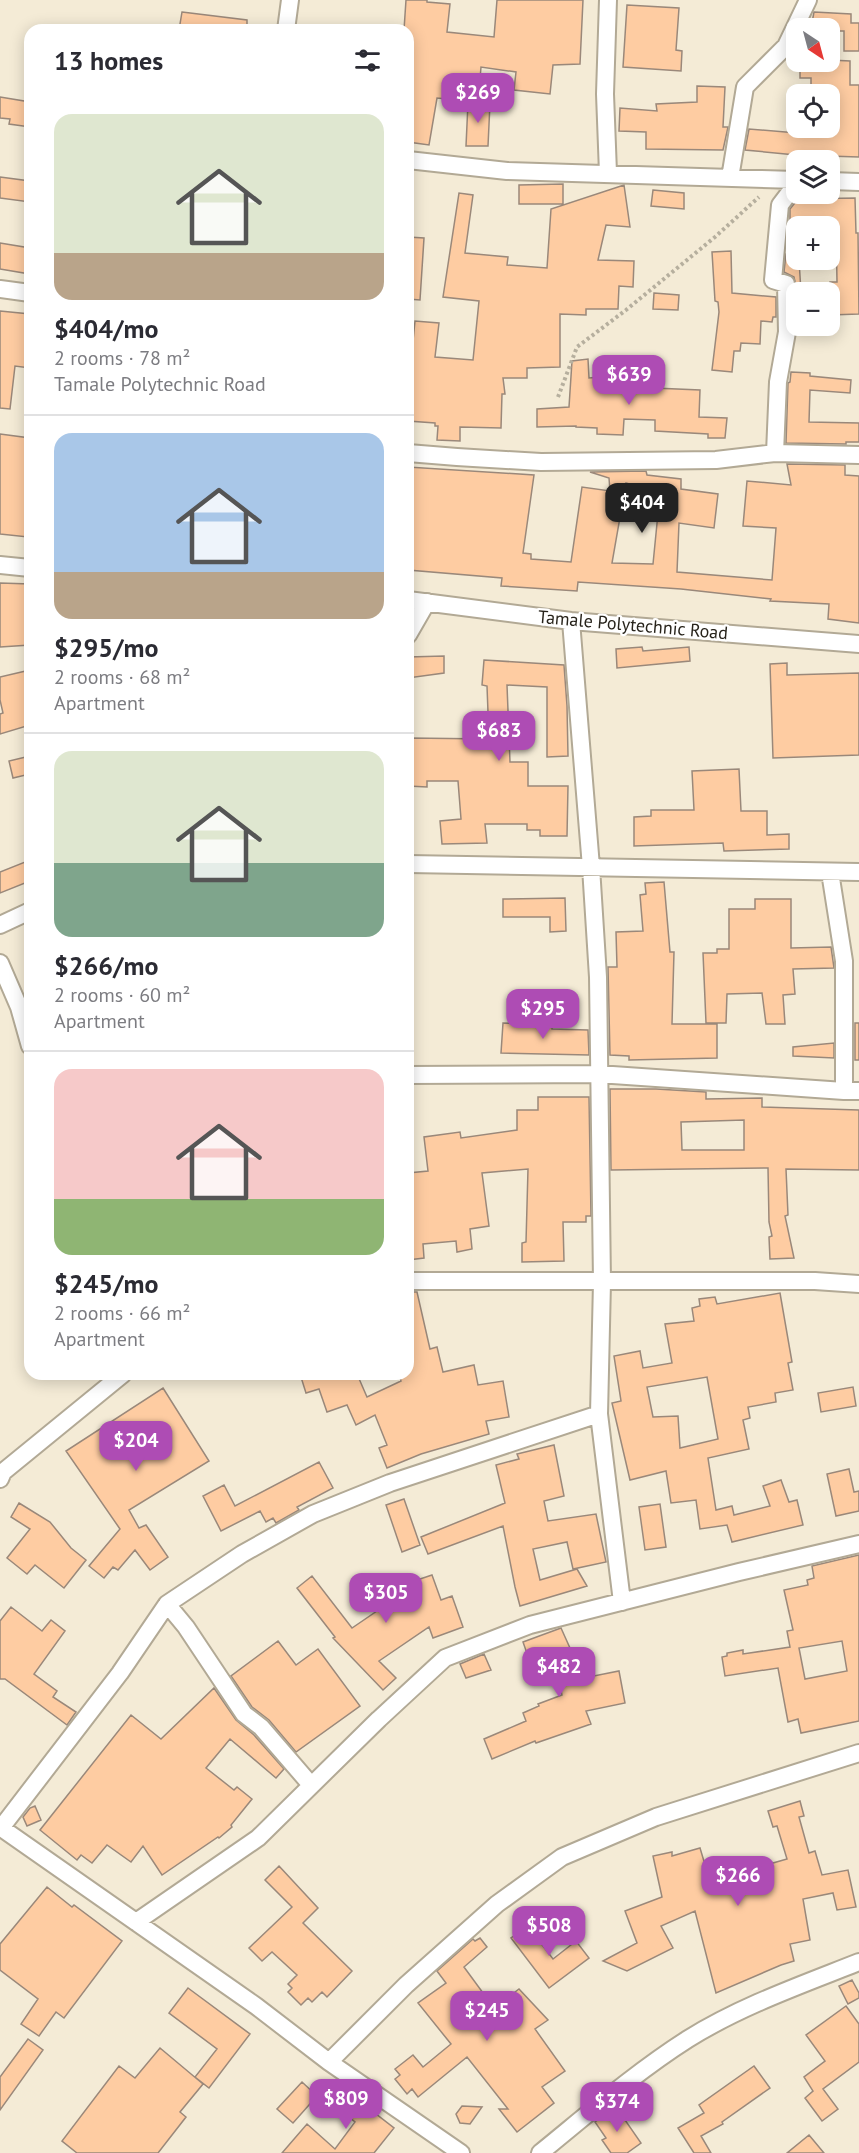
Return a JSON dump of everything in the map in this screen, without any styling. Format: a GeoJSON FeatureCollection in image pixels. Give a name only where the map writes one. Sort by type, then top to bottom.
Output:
{"type":"FeatureCollection","features":[{"type":"Feature","properties":{"kind":"street"},"geometry":{"type":"LineString","coordinates":[[287,24],[290,0]]}},
{"type":"Feature","properties":{"kind":"street"},"geometry":{"type":"LineString","coordinates":[[608,0],[605,94],[608,173]]}},
{"type":"Feature","properties":{"kind":"street"},"geometry":{"type":"LineString","coordinates":[[730,178],[745,87],[786,46],[808,0]]}},
{"type":"Feature","properties":{"kind":"street"},"geometry":{"type":"LineString","coordinates":[[414,161],[507,171],[786,180]]}},
{"type":"Feature","properties":{"kind":"street"},"geometry":{"type":"LineString","coordinates":[[840,181],[859,182]]}},
{"type":"Feature","properties":{"kind":"street"},"geometry":{"type":"LineString","coordinates":[[775,453],[778,382],[787,332],[786,284],[773,280],[780,205],[786,196]]}},
{"type":"Feature","properties":{"kind":"street"},"geometry":{"type":"LineString","coordinates":[[0,289],[24,292]]}},
{"type":"Feature","properties":{"kind":"street"},"geometry":{"type":"LineString","coordinates":[[414,454],[541,462],[716,459],[775,453],[859,455]]}},
{"type":"Feature","properties":{"kind":"street"},"geometry":{"type":"LineString","coordinates":[[0,565],[24,567]]}},
{"type":"Feature","properties":{"kind":"street","name":"Tamale Polytechnic Road"},"geometry":{"type":"LineString","coordinates":[[414,601],[571,621],[859,644]]}},
{"type":"Feature","properties":{"kind":"street"},"geometry":{"type":"LineString","coordinates":[[414,625],[427,602]]}},
{"type":"Feature","properties":{"kind":"street"},"geometry":{"type":"LineString","coordinates":[[571,621],[598,977],[602,1282],[599,1414],[622,1602]]}},
{"type":"Feature","properties":{"kind":"street"},"geometry":{"type":"LineString","coordinates":[[414,864],[859,872]]}},
{"type":"Feature","properties":{"kind":"street"},"geometry":{"type":"LineString","coordinates":[[414,1075],[598,1074],[852,1091],[844,961],[830,872]]}},
{"type":"Feature","properties":{"kind":"street"},"geometry":{"type":"LineString","coordinates":[[0,925],[24,915]]}},
{"type":"Feature","properties":{"kind":"street"},"geometry":{"type":"LineString","coordinates":[[0,963],[24,1025]]}},
{"type":"Feature","properties":{"kind":"street"},"geometry":{"type":"LineString","coordinates":[[414,1281],[815,1281],[859,1284]]}},
{"type":"Feature","properties":{"kind":"street"},"geometry":{"type":"LineString","coordinates":[[1,1474],[116,1380]]}},
{"type":"Feature","properties":{"kind":"street"},"geometry":{"type":"LineString","coordinates":[[461,2153],[329,2062],[256,2006],[1,1827],[120,1673],[167,1604],[242,1554],[313,1514],[390,1483],[599,1414]]}},
{"type":"Feature","properties":{"kind":"street"},"geometry":{"type":"LineString","coordinates":[[136,1922],[258,1838],[445,1658],[530,1625],[859,1544]]}},
{"type":"Feature","properties":{"kind":"street"},"geometry":{"type":"LineString","coordinates":[[167,1604],[186,1627],[244,1714],[261,1727],[311,1785]]}},
{"type":"Feature","properties":{"kind":"street"},"geometry":{"type":"LineString","coordinates":[[329,2062],[406,1984],[489,1911],[562,1857],[656,1817],[859,1753]]}},
{"type":"Feature","properties":{"kind":"street"},"geometry":{"type":"LineString","coordinates":[[540,2153],[656,2060],[690,2038],[745,2008],[859,1962]]}},
{"type":"Feature","properties":{"kind":"path"},"geometry":{"type":"LineString","coordinates":[[558,398],[577,347],[706,244],[779,179]]}},
{"type":"Feature","properties":{"kind":"building"},"geometry":{"type":"Polygon","coordinates":[[[406,0],[427,0],[427,2],[450,4],[447,32],[494,37],[497,0],[583,0],[580,64],[553,65],[550,94],[514,90],[516,72],[481,67],[478,102],[437,98],[429,145],[414,143],[414,24],[404,24],[406,0]]]}},
{"type":"Feature","properties":{"kind":"building"},"geometry":{"type":"Polygon","coordinates":[[[627,5],[679,8],[676,50],[682,51],[681,71],[623,67],[627,5]]]}},
{"type":"Feature","properties":{"kind":"building"},"geometry":{"type":"Polygon","coordinates":[[[182,12],[247,20],[247,24],[180,24],[182,12]]]}},
{"type":"Feature","properties":{"kind":"building"},"geometry":{"type":"Polygon","coordinates":[[[814,12],[851,14],[851,23],[859,23],[859,51],[844,51],[844,31],[840,31],[840,18],[813,18],[814,12]]]}},
{"type":"Feature","properties":{"kind":"building"},"geometry":{"type":"Polygon","coordinates":[[[840,60],[850,61],[850,85],[859,85],[859,157],[840,156],[840,150],[786,150],[786,154],[745,150],[749,129],[786,132],[786,138],[840,138],[840,84],[811,84],[811,78],[800,78],[800,72],[840,72],[840,60]]]}},
{"type":"Feature","properties":{"kind":"building"},"geometry":{"type":"Polygon","coordinates":[[[697,86],[725,87],[723,127],[728,127],[723,150],[646,149],[646,132],[619,131],[620,108],[657,111],[656,104],[697,102],[697,86]]]}},
{"type":"Feature","properties":{"kind":"building"},"geometry":{"type":"Polygon","coordinates":[[[0,97],[24,101],[24,126],[9,124],[10,119],[0,118],[0,97]]]}},
{"type":"Feature","properties":{"kind":"building"},"geometry":{"type":"Polygon","coordinates":[[[468,103],[490,103],[488,146],[466,146],[468,103]]]}},
{"type":"Feature","properties":{"kind":"building"},"geometry":{"type":"Polygon","coordinates":[[[0,177],[24,180],[24,201],[0,198],[0,177]]]}},
{"type":"Feature","properties":{"kind":"building"},"geometry":{"type":"Polygon","coordinates":[[[563,184],[563,204],[519,204],[519,185],[563,184]]]}},
{"type":"Feature","properties":{"kind":"building"},"geometry":{"type":"Polygon","coordinates":[[[624,185],[630,227],[606,225],[598,260],[634,261],[633,287],[619,286],[618,309],[586,309],[586,315],[560,314],[560,367],[527,368],[527,378],[503,378],[505,394],[502,394],[501,428],[460,427],[460,441],[437,440],[438,426],[435,426],[435,423],[414,421],[414,331],[415,321],[439,323],[435,357],[473,360],[479,301],[443,297],[459,193],[473,195],[465,253],[508,257],[507,265],[547,268],[551,209],[624,185]]]}},
{"type":"Feature","properties":{"kind":"building"},"geometry":{"type":"Polygon","coordinates":[[[653,190],[684,193],[684,209],[651,206],[653,190]]]}},
{"type":"Feature","properties":{"kind":"building"},"geometry":{"type":"Polygon","coordinates":[[[840,198],[855,198],[859,314],[840,315],[840,282],[837,282],[837,270],[840,270],[840,216],[790,216],[790,209],[794,204],[840,204],[840,198]]]}},
{"type":"Feature","properties":{"kind":"building"},"geometry":{"type":"Polygon","coordinates":[[[414,237],[424,238],[420,300],[414,300],[414,237]]]}},
{"type":"Feature","properties":{"kind":"building"},"geometry":{"type":"Polygon","coordinates":[[[0,243],[24,247],[24,273],[0,269],[0,243]]]}},
{"type":"Feature","properties":{"kind":"building"},"geometry":{"type":"Polygon","coordinates":[[[731,251],[732,293],[776,297],[776,317],[773,317],[772,322],[761,321],[760,344],[741,343],[740,351],[734,351],[732,372],[712,370],[719,312],[718,302],[715,301],[712,252],[731,251]]]}},
{"type":"Feature","properties":{"kind":"building"},"geometry":{"type":"Polygon","coordinates":[[[786,254],[786,270],[800,270],[800,282],[795,282],[794,277],[784,272],[786,254]]]}},
{"type":"Feature","properties":{"kind":"building"},"geometry":{"type":"Polygon","coordinates":[[[654,293],[679,295],[678,310],[653,309],[654,293]]]}},
{"type":"Feature","properties":{"kind":"building"},"geometry":{"type":"Polygon","coordinates":[[[0,311],[24,313],[24,367],[15,366],[10,409],[0,408],[0,311]]]}},
{"type":"Feature","properties":{"kind":"building"},"geometry":{"type":"Polygon","coordinates":[[[588,359],[589,378],[657,374],[654,388],[700,390],[699,417],[727,418],[725,438],[708,438],[708,434],[655,431],[655,420],[624,419],[623,435],[597,434],[597,428],[576,426],[537,427],[537,409],[569,407],[572,361],[588,359]]]}},
{"type":"Feature","properties":{"kind":"building"},"geometry":{"type":"Polygon","coordinates":[[[791,372],[851,380],[850,393],[810,390],[809,422],[859,423],[859,442],[846,442],[846,444],[786,443],[788,383],[791,372]]]}},
{"type":"Feature","properties":{"kind":"building"},"geometry":{"type":"Polygon","coordinates":[[[0,434],[24,437],[24,537],[0,534],[0,434]]]}},
{"type":"Feature","properties":{"kind":"building"},"geometry":{"type":"Polygon","coordinates":[[[787,464],[845,465],[845,475],[859,476],[859,623],[828,619],[829,604],[770,601],[771,599],[681,589],[578,582],[577,591],[501,586],[502,578],[414,571],[414,467],[534,475],[523,553],[531,554],[531,559],[571,562],[582,487],[610,491],[609,478],[590,472],[646,471],[647,475],[681,479],[681,489],[718,494],[714,528],[679,523],[677,572],[772,580],[776,528],[743,526],[747,481],[791,485],[787,464]],[[626,483],[612,563],[653,564],[660,493],[626,483]]]}},
{"type":"Feature","properties":{"kind":"building"},"geometry":{"type":"Polygon","coordinates":[[[0,583],[24,584],[24,645],[0,647],[0,583]]]}},
{"type":"Feature","properties":{"kind":"building"},"geometry":{"type":"Polygon","coordinates":[[[642,647],[643,651],[689,647],[690,661],[617,668],[616,649],[642,647]]]}},
{"type":"Feature","properties":{"kind":"building"},"geometry":{"type":"Polygon","coordinates":[[[444,656],[444,673],[414,677],[414,657],[444,656]]]}},
{"type":"Feature","properties":{"kind":"building"},"geometry":{"type":"Polygon","coordinates":[[[484,660],[564,665],[568,756],[547,757],[547,687],[507,685],[510,762],[528,762],[528,786],[568,786],[567,836],[540,836],[540,830],[527,830],[527,824],[485,824],[487,843],[442,844],[440,821],[461,819],[458,781],[427,781],[427,787],[414,786],[414,738],[489,739],[487,686],[482,685],[484,660]]]}},
{"type":"Feature","properties":{"kind":"building"},"geometry":{"type":"Polygon","coordinates":[[[787,663],[787,675],[859,673],[859,755],[773,758],[770,664],[787,663]]]}},
{"type":"Feature","properties":{"kind":"building"},"geometry":{"type":"Polygon","coordinates":[[[24,671],[24,727],[0,734],[0,714],[3,713],[0,700],[0,677],[24,671]]]}},
{"type":"Feature","properties":{"kind":"building"},"geometry":{"type":"Polygon","coordinates":[[[24,757],[24,775],[13,778],[9,761],[24,757]]]}},
{"type":"Feature","properties":{"kind":"building"},"geometry":{"type":"Polygon","coordinates":[[[739,769],[741,811],[767,811],[767,835],[789,834],[789,849],[724,851],[723,843],[634,846],[634,817],[651,816],[651,810],[694,810],[692,771],[739,769]]]}},
{"type":"Feature","properties":{"kind":"building"},"geometry":{"type":"Polygon","coordinates":[[[24,862],[24,883],[0,893],[0,872],[24,862]]]}},
{"type":"Feature","properties":{"kind":"building"},"geometry":{"type":"Polygon","coordinates":[[[664,882],[670,952],[674,952],[672,1024],[717,1024],[717,1058],[629,1060],[629,1056],[610,1055],[608,967],[617,967],[616,932],[643,931],[640,895],[646,894],[645,883],[664,882]]]}},
{"type":"Feature","properties":{"kind":"building"},"geometry":{"type":"Polygon","coordinates":[[[565,898],[566,931],[550,932],[550,917],[503,917],[503,899],[565,898]]]}},
{"type":"Feature","properties":{"kind":"building"},"geometry":{"type":"Polygon","coordinates":[[[755,899],[791,899],[791,948],[831,947],[834,968],[793,969],[795,994],[783,995],[785,1024],[766,1024],[762,993],[727,994],[726,1023],[706,1023],[703,953],[717,953],[717,949],[729,949],[729,909],[755,909],[755,899]]]}},
{"type":"Feature","properties":{"kind":"building"},"geometry":{"type":"Polygon","coordinates":[[[503,1023],[552,1025],[552,1029],[588,1030],[589,1055],[501,1053],[503,1023]]]}},
{"type":"Feature","properties":{"kind":"building"},"geometry":{"type":"Polygon","coordinates":[[[855,1023],[859,1023],[859,1060],[855,1060],[855,1023]]]}},
{"type":"Feature","properties":{"kind":"building"},"geometry":{"type":"Polygon","coordinates":[[[834,1043],[834,1058],[793,1056],[793,1047],[834,1043]]]}},
{"type":"Feature","properties":{"kind":"building"},"geometry":{"type":"Polygon","coordinates":[[[610,1089],[706,1092],[706,1099],[762,1098],[762,1107],[859,1110],[859,1170],[786,1169],[788,1215],[785,1216],[794,1258],[770,1259],[769,1237],[772,1236],[769,1222],[768,1168],[611,1170],[610,1089]],[[744,1120],[681,1122],[682,1150],[744,1150],[744,1120]]]}},
{"type":"Feature","properties":{"kind":"building"},"geometry":{"type":"Polygon","coordinates":[[[538,1097],[589,1097],[591,1216],[586,1216],[586,1222],[563,1222],[564,1261],[522,1262],[522,1243],[526,1242],[528,1169],[482,1173],[489,1226],[470,1229],[472,1249],[457,1252],[456,1241],[423,1244],[424,1258],[414,1259],[414,1172],[428,1171],[424,1137],[460,1132],[461,1138],[517,1130],[517,1110],[538,1110],[538,1097]]]}},
{"type":"Feature","properties":{"kind":"building"},"geometry":{"type":"Polygon","coordinates":[[[414,1292],[417,1292],[430,1349],[437,1347],[443,1372],[474,1365],[478,1385],[503,1381],[509,1417],[486,1421],[489,1434],[421,1454],[387,1468],[379,1448],[387,1445],[375,1415],[356,1425],[347,1405],[327,1412],[319,1389],[306,1393],[302,1380],[360,1380],[367,1397],[401,1381],[414,1380],[414,1292]]]}},
{"type":"Feature","properties":{"kind":"building"},"geometry":{"type":"Polygon","coordinates":[[[780,1293],[792,1362],[788,1363],[793,1390],[775,1393],[776,1402],[748,1407],[750,1418],[743,1420],[749,1449],[708,1458],[716,1510],[732,1506],[734,1515],[770,1506],[763,1486],[781,1480],[789,1502],[797,1500],[803,1525],[732,1542],[727,1525],[700,1529],[696,1500],[671,1503],[666,1471],[630,1480],[612,1403],[621,1401],[614,1356],[640,1351],[643,1368],[672,1363],[665,1324],[694,1321],[692,1308],[700,1306],[699,1299],[715,1297],[717,1304],[780,1293]],[[707,1377],[647,1387],[653,1417],[678,1416],[680,1448],[718,1439],[707,1377]]]}},
{"type":"Feature","properties":{"kind":"building"},"geometry":{"type":"Polygon","coordinates":[[[853,1387],[856,1406],[821,1412],[818,1393],[853,1387]]]}},
{"type":"Feature","properties":{"kind":"building"},"geometry":{"type":"Polygon","coordinates":[[[163,1388],[209,1461],[129,1510],[139,1528],[146,1525],[168,1557],[150,1570],[135,1550],[118,1570],[113,1567],[104,1578],[89,1566],[120,1529],[66,1451],[163,1388]]]}},
{"type":"Feature","properties":{"kind":"building"},"geometry":{"type":"Polygon","coordinates":[[[554,1445],[564,1496],[544,1501],[548,1521],[596,1514],[606,1562],[573,1569],[567,1542],[533,1549],[540,1580],[577,1569],[587,1586],[520,1606],[503,1526],[428,1554],[421,1537],[505,1503],[496,1465],[519,1459],[517,1454],[554,1445]]]}},
{"type":"Feature","properties":{"kind":"building"},"geometry":{"type":"Polygon","coordinates":[[[319,1462],[333,1488],[297,1507],[299,1510],[276,1523],[273,1518],[266,1522],[260,1511],[221,1531],[203,1496],[224,1485],[235,1506],[319,1462]]]}},
{"type":"Feature","properties":{"kind":"building"},"geometry":{"type":"Polygon","coordinates":[[[849,1469],[854,1492],[859,1491],[859,1511],[836,1516],[827,1474],[849,1469]]]}},
{"type":"Feature","properties":{"kind":"building"},"geometry":{"type":"Polygon","coordinates":[[[404,1499],[420,1545],[402,1552],[386,1505],[404,1499]]]}},
{"type":"Feature","properties":{"kind":"building"},"geometry":{"type":"Polygon","coordinates":[[[19,1503],[50,1522],[71,1548],[86,1560],[64,1588],[35,1565],[27,1574],[7,1558],[30,1529],[11,1517],[19,1503]]]}},
{"type":"Feature","properties":{"kind":"building"},"geometry":{"type":"Polygon","coordinates":[[[660,1504],[666,1547],[645,1550],[639,1507],[660,1504]]]}},
{"type":"Feature","properties":{"kind":"building"},"geometry":{"type":"Polygon","coordinates":[[[859,1555],[859,1721],[801,1733],[798,1719],[788,1722],[778,1668],[725,1676],[722,1657],[727,1656],[727,1653],[743,1650],[743,1654],[790,1647],[787,1631],[793,1630],[784,1590],[808,1585],[807,1580],[814,1578],[812,1566],[859,1555]],[[842,1641],[799,1648],[805,1679],[847,1671],[842,1641]]]}},
{"type":"Feature","properties":{"kind":"building"},"geometry":{"type":"Polygon","coordinates":[[[432,1575],[441,1600],[452,1596],[463,1627],[433,1638],[429,1627],[379,1661],[396,1678],[383,1690],[333,1638],[335,1637],[297,1588],[312,1576],[352,1628],[415,1585],[414,1581],[432,1575]]]}},
{"type":"Feature","properties":{"kind":"building"},"geometry":{"type":"Polygon","coordinates":[[[11,1607],[42,1631],[51,1620],[65,1631],[34,1674],[57,1691],[53,1697],[76,1712],[67,1725],[5,1679],[0,1679],[0,1621],[11,1607]]]}},
{"type":"Feature","properties":{"kind":"building"},"geometry":{"type":"Polygon","coordinates":[[[561,1628],[572,1648],[577,1670],[581,1669],[584,1678],[619,1671],[625,1703],[586,1711],[591,1724],[536,1743],[535,1741],[492,1759],[484,1739],[526,1721],[523,1713],[539,1706],[538,1704],[562,1695],[553,1653],[530,1662],[523,1642],[561,1628]]]}},
{"type":"Feature","properties":{"kind":"building"},"geometry":{"type":"Polygon","coordinates":[[[278,1641],[296,1665],[318,1649],[360,1706],[296,1752],[269,1720],[252,1707],[231,1676],[278,1641]]]}},
{"type":"Feature","properties":{"kind":"building"},"geometry":{"type":"Polygon","coordinates":[[[484,1654],[491,1670],[466,1678],[460,1664],[484,1654]]]}},
{"type":"Feature","properties":{"kind":"building"},"geometry":{"type":"Polygon","coordinates":[[[214,1688],[236,1720],[254,1735],[284,1769],[276,1778],[230,1739],[206,1768],[234,1790],[237,1787],[252,1799],[231,1825],[232,1827],[219,1838],[162,1875],[143,1846],[131,1862],[107,1845],[92,1863],[81,1855],[77,1860],[40,1830],[131,1715],[161,1739],[214,1688]]]}},
{"type":"Feature","properties":{"kind":"building"},"geometry":{"type":"Polygon","coordinates":[[[800,1801],[804,1816],[799,1817],[809,1853],[815,1851],[822,1875],[848,1870],[856,1907],[837,1910],[833,1893],[803,1899],[810,1940],[790,1944],[794,1961],[716,1993],[695,1911],[661,1926],[673,1948],[627,1971],[603,1961],[637,1943],[625,1911],[662,1897],[653,1856],[672,1852],[672,1856],[700,1848],[709,1878],[757,1863],[759,1867],[787,1859],[777,1826],[773,1827],[768,1811],[800,1801]]]}},
{"type":"Feature","properties":{"kind":"building"},"geometry":{"type":"Polygon","coordinates":[[[35,1806],[41,1820],[27,1826],[23,1817],[30,1808],[35,1806]]]}},
{"type":"Feature","properties":{"kind":"building"},"geometry":{"type":"Polygon","coordinates":[[[279,1866],[318,1908],[303,1923],[352,1971],[327,1997],[322,1992],[312,2002],[308,1998],[301,2005],[288,1992],[292,1988],[288,1984],[297,1975],[272,1952],[262,1961],[249,1948],[292,1907],[265,1880],[279,1866]]]}},
{"type":"Feature","properties":{"kind":"building"},"geometry":{"type":"Polygon","coordinates":[[[47,1887],[122,1941],[64,2018],[56,2012],[39,2036],[21,2024],[38,1999],[0,1970],[0,1944],[47,1887]]]}},
{"type":"Feature","properties":{"kind":"building"},"geometry":{"type":"Polygon","coordinates":[[[528,1926],[553,1959],[576,1941],[589,1958],[549,1988],[511,1938],[528,1926]]]}},
{"type":"Feature","properties":{"kind":"building"},"geometry":{"type":"Polygon","coordinates":[[[480,1938],[487,1947],[464,1967],[494,2008],[519,1989],[548,2020],[535,2029],[565,2071],[542,2087],[554,2103],[517,2132],[499,2109],[508,2109],[467,2057],[418,2097],[412,2089],[407,2094],[395,2079],[400,2075],[395,2069],[413,2055],[423,2067],[451,2044],[418,2003],[446,1983],[437,1971],[473,1939],[475,1941],[480,1938]]]}},
{"type":"Feature","properties":{"kind":"building"},"geometry":{"type":"Polygon","coordinates":[[[852,1980],[859,1993],[859,1998],[848,2004],[839,1986],[852,1980]]]}},
{"type":"Feature","properties":{"kind":"building"},"geometry":{"type":"Polygon","coordinates":[[[188,1988],[250,2034],[209,2088],[195,2077],[217,2049],[169,2013],[188,1988]]]}},
{"type":"Feature","properties":{"kind":"building"},"geometry":{"type":"Polygon","coordinates":[[[846,2006],[859,2024],[859,2062],[823,2089],[838,2109],[822,2121],[805,2098],[813,2091],[804,2077],[825,2061],[806,2035],[846,2006]]]}},
{"type":"Feature","properties":{"kind":"building"},"geometry":{"type":"Polygon","coordinates":[[[28,2039],[43,2050],[0,2110],[0,2077],[28,2039]]]}},
{"type":"Feature","properties":{"kind":"building"},"geometry":{"type":"Polygon","coordinates":[[[160,2048],[203,2084],[180,2112],[186,2117],[158,2153],[77,2153],[62,2141],[119,2066],[135,2078],[160,2048]]]}},
{"type":"Feature","properties":{"kind":"building"},"geometry":{"type":"Polygon","coordinates":[[[754,2066],[770,2088],[722,2122],[723,2124],[701,2136],[711,2153],[694,2153],[678,2128],[704,2113],[699,2105],[754,2066]]]}},
{"type":"Feature","properties":{"kind":"building"},"geometry":{"type":"Polygon","coordinates":[[[302,2082],[317,2096],[293,2123],[277,2109],[302,2082]]]}},
{"type":"Feature","properties":{"kind":"building"},"geometry":{"type":"Polygon","coordinates":[[[334,2085],[353,2099],[354,2097],[394,2128],[374,2153],[282,2153],[307,2124],[335,2149],[355,2122],[324,2097],[334,2085]]]}},
{"type":"Feature","properties":{"kind":"building"},"geometry":{"type":"Polygon","coordinates":[[[462,2106],[482,2107],[470,2124],[460,2123],[456,2114],[462,2106]]]}},
{"type":"Feature","properties":{"kind":"building"},"geometry":{"type":"Polygon","coordinates":[[[616,2107],[641,2143],[627,2153],[611,2153],[602,2140],[606,2138],[595,2122],[616,2107]]]}},
{"type":"Feature","properties":{"kind":"building"},"geometry":{"type":"Polygon","coordinates":[[[809,2135],[824,2153],[787,2153],[809,2135]]]}}]}
